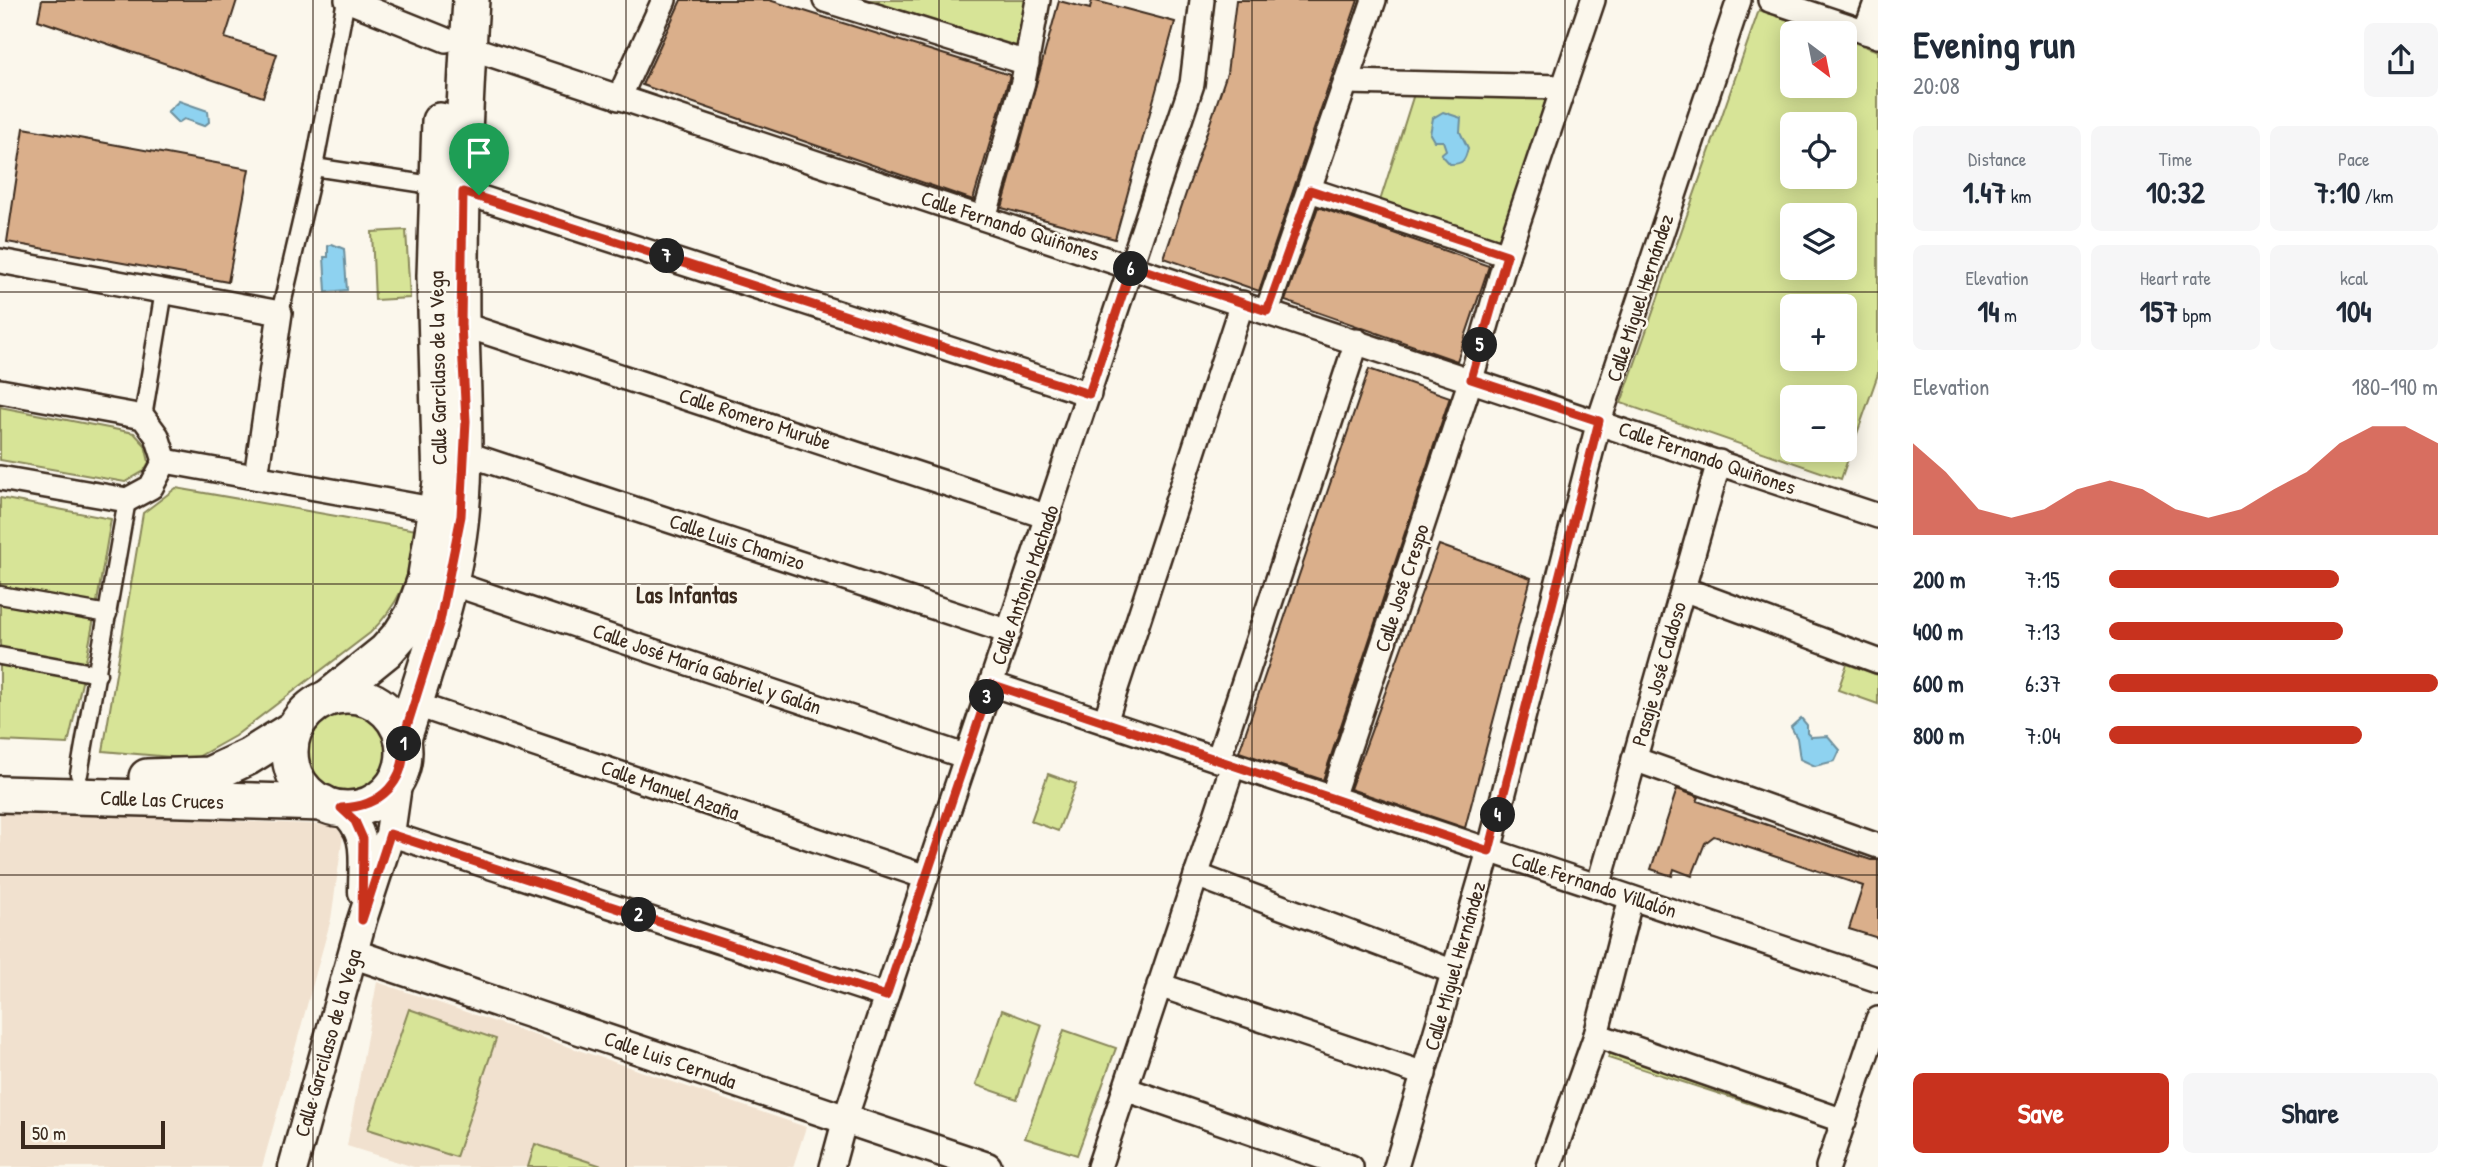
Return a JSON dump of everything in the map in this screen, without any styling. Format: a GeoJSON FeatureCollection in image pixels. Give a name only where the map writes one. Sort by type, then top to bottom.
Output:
{"type":"FeatureCollection","features":[{"type":"Feature","properties":{"kind":"main road","name":"Calle Garcilaso de la Vega"},"geometry":{"type":"LineString","coordinates":[[329,697],[386,651],[413,615],[425,581],[438,510],[441,483],[435,276],[463,108],[457,44],[448,0]]}},
{"type":"Feature","properties":{"kind":"main road","name":"Calle Garcilaso de la Vega"},"geometry":{"type":"LineString","coordinates":[[457,44],[471,0]]}},
{"type":"Feature","properties":{"kind":"main road","name":"Calle Garcilaso de la Vega"},"geometry":{"type":"LineString","coordinates":[[403,739],[440,621],[461,516],[464,453],[461,324],[450,189]]}},
{"type":"Feature","properties":{"kind":"main road"},"geometry":{"type":"LineString","coordinates":[[348,695],[375,702],[396,722],[403,739],[404,752],[398,778],[388,792],[374,802],[358,807],[332,806],[303,786],[291,762],[291,744],[296,727],[304,715],[329,697],[348,695]]}},
{"type":"Feature","properties":{"kind":"main road","name":"Calle Las Cruces"},"geometry":{"type":"LineString","coordinates":[[0,771],[177,778],[209,775],[248,757],[296,727]]}},
{"type":"Feature","properties":{"kind":"main road","name":"Calle Las Cruces"},"geometry":{"type":"LineString","coordinates":[[0,794],[332,806]]}},
{"type":"Feature","properties":{"kind":"street","name":"Calle Fernando Quiñones"},"geometry":{"type":"LineString","coordinates":[[346,0],[457,44],[1599,421],[1878,516]]}},
{"type":"Feature","properties":{"kind":"street"},"geometry":{"type":"LineString","coordinates":[[256,477],[280,313],[314,167],[346,0]]}},
{"type":"Feature","properties":{"kind":"street"},"geometry":{"type":"LineString","coordinates":[[619,98],[664,0]]}},
{"type":"Feature","properties":{"kind":"street"},"geometry":{"type":"LineString","coordinates":[[825,0],[1027,63]]}},
{"type":"Feature","properties":{"kind":"street"},"geometry":{"type":"LineString","coordinates":[[984,218],[1027,63],[1038,0]]}},
{"type":"Feature","properties":{"kind":"street","name":"Calle Antonio Machado"},"geometry":{"type":"LineString","coordinates":[[832,1167],[845,1119],[1192,84],[1202,0]]}},
{"type":"Feature","properties":{"kind":"street"},"geometry":{"type":"LineString","coordinates":[[1267,311],[1374,0]]}},
{"type":"Feature","properties":{"kind":"street","name":"Calle José Crespo"},"geometry":{"type":"LineString","coordinates":[[1332,798],[1471,379],[1507,255],[1593,0]]}},
{"type":"Feature","properties":{"kind":"street","name":"Calle Miguel Hernández"},"geometry":{"type":"LineString","coordinates":[[1396,1167],[1489,851],[1599,421],[1740,0]]}},
{"type":"Feature","properties":{"kind":"street"},"geometry":{"type":"LineString","coordinates":[[1769,0],[1871,34],[1877,0]]}},
{"type":"Feature","properties":{"kind":"street"},"geometry":{"type":"LineString","coordinates":[[1347,82],[1563,87]]}},
{"type":"Feature","properties":{"kind":"street"},"geometry":{"type":"LineString","coordinates":[[314,167],[450,189],[1089,394]]}},
{"type":"Feature","properties":{"kind":"street"},"geometry":{"type":"LineString","coordinates":[[1310,190],[1507,255]]}},
{"type":"Feature","properties":{"kind":"street"},"geometry":{"type":"LineString","coordinates":[[0,261],[280,313]]}},
{"type":"Feature","properties":{"kind":"street"},"geometry":{"type":"LineString","coordinates":[[143,418],[164,291]]}},
{"type":"Feature","properties":{"kind":"street"},"geometry":{"type":"LineString","coordinates":[[1105,722],[1242,303]]}},
{"type":"Feature","properties":{"kind":"street","name":"Calle Romero Murube"},"geometry":{"type":"LineString","coordinates":[[461,324],[1048,517]]}},
{"type":"Feature","properties":{"kind":"street"},"geometry":{"type":"LineString","coordinates":[[1099,1167],[1196,875],[1226,762],[1356,341]]}},
{"type":"Feature","properties":{"kind":"street"},"geometry":{"type":"LineString","coordinates":[[0,391],[143,418],[156,436],[165,461],[151,487],[127,500],[0,478]]}},
{"type":"Feature","properties":{"kind":"street","name":"Calle Luis Chamizo"},"geometry":{"type":"LineString","coordinates":[[464,453],[1009,632]]}},
{"type":"Feature","properties":{"kind":"street"},"geometry":{"type":"LineString","coordinates":[[165,461],[438,510]]}},
{"type":"Feature","properties":{"kind":"street","name":"Pasaje José Caldoso"},"geometry":{"type":"LineString","coordinates":[[1598,887],[1720,462]]}},
{"type":"Feature","properties":{"kind":"street"},"geometry":{"type":"LineString","coordinates":[[79,774],[127,500]]}},
{"type":"Feature","properties":{"kind":"street","name":"Calle José María Gabriel y Galán"},"geometry":{"type":"LineString","coordinates":[[448,582],[967,757]]}},
{"type":"Feature","properties":{"kind":"street"},"geometry":{"type":"LineString","coordinates":[[1683,589],[1878,661]]}},
{"type":"Feature","properties":{"kind":"street"},"geometry":{"type":"LineString","coordinates":[[0,595],[108,614]]}},
{"type":"Feature","properties":{"kind":"street"},"geometry":{"type":"LineString","coordinates":[[0,656],[97,674]]}},
{"type":"Feature","properties":{"kind":"street","name":"Calle Fernando Villalón"},"geometry":{"type":"LineString","coordinates":[[991,684],[1878,980]]}},
{"type":"Feature","properties":{"kind":"street","name":"Calle Manuel Azaña"},"geometry":{"type":"LineString","coordinates":[[414,704],[926,877]]}},
{"type":"Feature","properties":{"kind":"street"},"geometry":{"type":"LineString","coordinates":[[1634,759],[1878,846]]}},
{"type":"Feature","properties":{"kind":"street","name":"Calle Garcilaso de la Vega"},"geometry":{"type":"LineString","coordinates":[[293,1167],[362,920],[390,834],[398,778]]}},
{"type":"Feature","properties":{"kind":"street","name":"Calle Garcilaso de la Vega"},"geometry":{"type":"LineString","coordinates":[[332,806],[355,821],[363,839],[362,920]]}},
{"type":"Feature","properties":{"kind":"street"},"geometry":{"type":"LineString","coordinates":[[390,834],[886,996]]}},
{"type":"Feature","properties":{"kind":"street"},"geometry":{"type":"LineString","coordinates":[[1196,875],[1454,972]]}},
{"type":"Feature","properties":{"kind":"street"},"geometry":{"type":"LineString","coordinates":[[1549,1167],[1596,1035],[1631,898]]}},
{"type":"Feature","properties":{"kind":"street","name":"Calle Luis Cernuda"},"geometry":{"type":"LineString","coordinates":[[354,954],[987,1167]]}},
{"type":"Feature","properties":{"kind":"street"},"geometry":{"type":"LineString","coordinates":[[1160,985],[1424,1074]]}},
{"type":"Feature","properties":{"kind":"street"},"geometry":{"type":"LineString","coordinates":[[1828,1167],[1878,1019]]}},
{"type":"Feature","properties":{"kind":"street"},"geometry":{"type":"LineString","coordinates":[[1596,1035],[1844,1121]]}},
{"type":"Feature","properties":{"kind":"street"},"geometry":{"type":"LineString","coordinates":[[1125,1089],[1351,1167]]}},
{"type":"Feature","properties":{"kind":"shaded area"},"geometry":{"type":"Polygon","coordinates":[[[0,812],[335,825],[343,836],[331,919],[262,1167],[0,1167],[0,812]]]}},
{"type":"Feature","properties":{"kind":"shaded area"},"geometry":{"type":"Polygon","coordinates":[[[377,982],[806,1127],[793,1167],[414,1167],[347,1146],[377,982]]]}},
{"type":"Feature","properties":{"kind":"green space"},"geometry":{"type":"Polygon","coordinates":[[[847,0],[1025,0],[1020,52],[847,0]]]}},
{"type":"Feature","properties":{"kind":"green space"},"geometry":{"type":"Polygon","coordinates":[[[1759,10],[1792,21],[1780,21],[1780,98],[1857,98],[1857,43],[1878,51],[1878,374],[1857,434],[1857,385],[1780,385],[1780,458],[1621,403],[1759,10]]]}},
{"type":"Feature","properties":{"kind":"green space"},"geometry":{"type":"Polygon","coordinates":[[[1414,94],[1547,96],[1502,241],[1380,201],[1414,94]]]}},
{"type":"Feature","properties":{"kind":"green space"},"geometry":{"type":"Polygon","coordinates":[[[406,230],[410,298],[375,300],[372,232],[406,230]]]}},
{"type":"Feature","properties":{"kind":"green space"},"geometry":{"type":"Polygon","coordinates":[[[0,407],[134,433],[145,445],[149,462],[144,471],[125,482],[0,460],[0,407]]]}},
{"type":"Feature","properties":{"kind":"green space"},"geometry":{"type":"Polygon","coordinates":[[[1792,462],[1847,462],[1841,479],[1792,462]]]}},
{"type":"Feature","properties":{"kind":"green space"},"geometry":{"type":"Polygon","coordinates":[[[176,488],[422,531],[403,586],[381,621],[370,633],[235,736],[194,759],[103,751],[143,513],[176,488]]]}},
{"type":"Feature","properties":{"kind":"green space"},"geometry":{"type":"Polygon","coordinates":[[[0,498],[111,519],[96,608],[0,591],[0,498]]]}},
{"type":"Feature","properties":{"kind":"green space"},"geometry":{"type":"Polygon","coordinates":[[[0,601],[94,618],[85,666],[0,651],[0,601]]]}},
{"type":"Feature","properties":{"kind":"green space"},"geometry":{"type":"Polygon","coordinates":[[[0,663],[83,678],[68,744],[0,741],[0,663]]]}},
{"type":"Feature","properties":{"kind":"green space"},"geometry":{"type":"Polygon","coordinates":[[[1847,664],[1878,675],[1878,704],[1838,690],[1847,664]]]}},
{"type":"Feature","properties":{"kind":"green space"},"geometry":{"type":"Polygon","coordinates":[[[348,706],[373,714],[385,726],[393,751],[385,776],[373,788],[348,796],[323,788],[311,776],[303,751],[311,726],[323,714],[348,706]]]}},
{"type":"Feature","properties":{"kind":"green space"},"geometry":{"type":"Polygon","coordinates":[[[1048,774],[1076,784],[1058,831],[1031,821],[1048,774]]]}},
{"type":"Feature","properties":{"kind":"green space"},"geometry":{"type":"Polygon","coordinates":[[[409,1009],[496,1039],[456,1157],[368,1129],[409,1009]]]}},
{"type":"Feature","properties":{"kind":"green space"},"geometry":{"type":"Polygon","coordinates":[[[1002,1010],[1042,1025],[1017,1099],[976,1085],[1002,1010]]]}},
{"type":"Feature","properties":{"kind":"green space"},"geometry":{"type":"Polygon","coordinates":[[[1064,1030],[1116,1048],[1077,1155],[1025,1138],[1064,1030]]]}},
{"type":"Feature","properties":{"kind":"green space"},"geometry":{"type":"Polygon","coordinates":[[[1618,1036],[1838,1117],[1832,1130],[1608,1058],[1618,1036]]]}},
{"type":"Feature","properties":{"kind":"green space"},"geometry":{"type":"Polygon","coordinates":[[[535,1144],[605,1167],[528,1167],[535,1144]]]}},
{"type":"Feature","properties":{"kind":"water"},"geometry":{"type":"Polygon","coordinates":[[[179,101],[208,111],[209,122],[204,126],[184,119],[178,123],[167,112],[179,101]]]}},
{"type":"Feature","properties":{"kind":"water"},"geometry":{"type":"Polygon","coordinates":[[[1443,112],[1461,118],[1460,132],[1468,148],[1464,159],[1458,163],[1450,164],[1441,154],[1446,150],[1443,141],[1434,141],[1430,134],[1433,118],[1443,112]]]}},
{"type":"Feature","properties":{"kind":"water"},"geometry":{"type":"Polygon","coordinates":[[[332,244],[344,249],[347,290],[326,292],[324,257],[328,257],[328,246],[332,244]]]}},
{"type":"Feature","properties":{"kind":"water"},"geometry":{"type":"Polygon","coordinates":[[[1801,718],[1811,737],[1828,736],[1840,750],[1835,761],[1815,766],[1800,759],[1797,738],[1791,727],[1801,718]]]}},
{"type":"Feature","properties":{"kind":"building"},"geometry":{"type":"Polygon","coordinates":[[[42,0],[237,0],[225,38],[277,54],[263,97],[38,20],[42,0]]]}},
{"type":"Feature","properties":{"kind":"building"},"geometry":{"type":"Polygon","coordinates":[[[681,0],[769,0],[1010,75],[973,200],[642,85],[681,0]]]}},
{"type":"Feature","properties":{"kind":"building"},"geometry":{"type":"Polygon","coordinates":[[[1092,0],[1175,22],[1115,239],[1002,208],[1059,1],[1090,9],[1092,0]]]}},
{"type":"Feature","properties":{"kind":"building"},"geometry":{"type":"Polygon","coordinates":[[[1236,0],[1358,0],[1259,291],[1164,258],[1227,73],[1236,0]]]}},
{"type":"Feature","properties":{"kind":"building"},"geometry":{"type":"Polygon","coordinates":[[[24,128],[249,169],[228,282],[7,242],[24,128]]]}},
{"type":"Feature","properties":{"kind":"building"},"geometry":{"type":"Polygon","coordinates":[[[1318,207],[1489,266],[1457,361],[1285,301],[1318,207]]]}},
{"type":"Feature","properties":{"kind":"building"},"geometry":{"type":"Polygon","coordinates":[[[1369,369],[1450,397],[1323,780],[1239,752],[1369,369]]]}},
{"type":"Feature","properties":{"kind":"building"},"geometry":{"type":"Polygon","coordinates":[[[1439,545],[1531,578],[1465,828],[1350,789],[1439,545]]]}},
{"type":"Feature","properties":{"kind":"building"},"geometry":{"type":"Polygon","coordinates":[[[1677,789],[1699,797],[1697,801],[1871,860],[1878,860],[1878,938],[1849,929],[1863,886],[1714,836],[1705,843],[1692,876],[1674,869],[1672,876],[1651,869],[1677,789]]]}},
{"type":"Feature","properties":{"kind":"district","name":"Las Infantas"},"geometry":{"type":"Point","coordinates":[687,595]}},
{"type":"Feature","properties":{"kind":"route"},"geometry":{"type":"LineString","coordinates":[[1310,190],[1507,255],[1471,379],[1599,421],[1489,851],[991,684],[886,996],[390,834],[362,920],[363,839],[355,821],[341,808],[374,802],[388,792],[398,778],[404,752],[403,739],[440,621],[461,516],[466,421],[461,324],[463,192],[479,195],[1089,394],[1132,266],[1267,311],[1310,190]]}}]}
